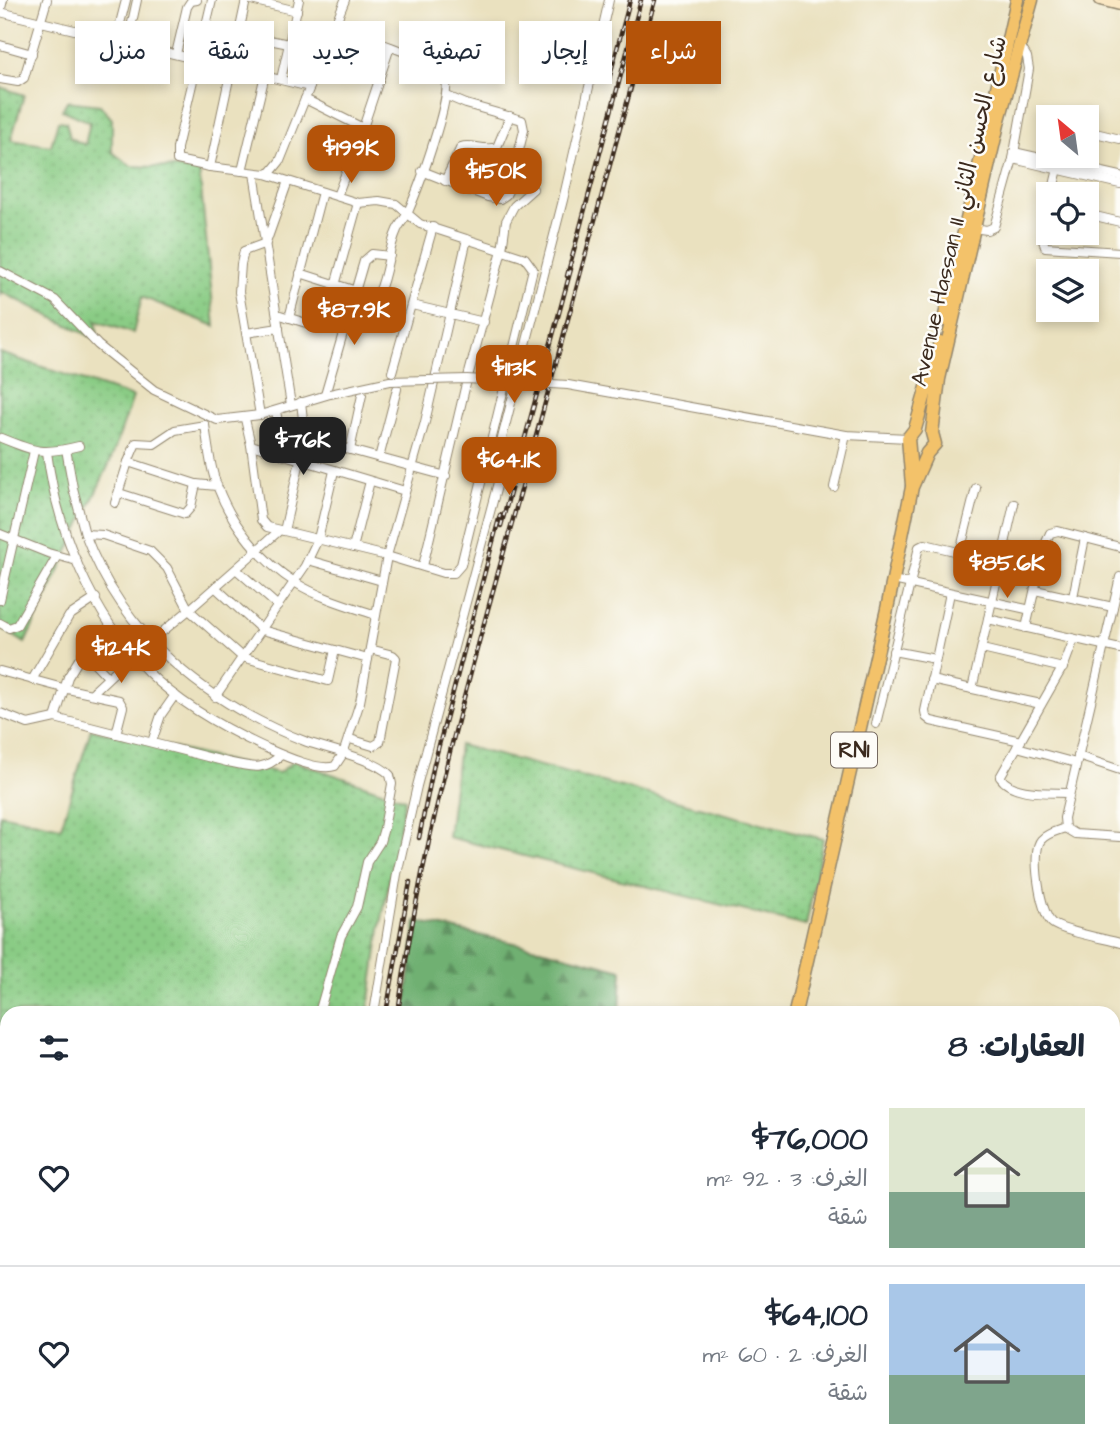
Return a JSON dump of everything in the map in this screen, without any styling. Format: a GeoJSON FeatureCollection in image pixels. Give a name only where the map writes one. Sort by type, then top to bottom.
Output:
{"type":"FeatureCollection","features":[{"type":"Feature","properties":{"kind":"main road","name":"Avenue Hassan II شارع الحسن الثاني"},"geometry":{"type":"LineString","coordinates":[[912,487],[911,439],[942,330],[1017,0]]}},
{"type":"Feature","properties":{"kind":"main road","name":"Avenue Hassan II شارع الحسن الثاني"},"geometry":{"type":"LineString","coordinates":[[932,433],[939,379],[973,228],[1032,0]]}},
{"type":"Feature","properties":{"kind":"main road"},"geometry":{"type":"LineString","coordinates":[[1100,0],[1120,5]]}},
{"type":"Feature","properties":{"kind":"main road"},"geometry":{"type":"LineString","coordinates":[[927,453],[921,455],[911,439],[928,429],[932,433]]}},
{"type":"Feature","properties":{"kind":"main road","name":"RN1"},"geometry":{"type":"LineString","coordinates":[[927,453],[935,444],[932,433]]}},
{"type":"Feature","properties":{"kind":"main road","name":"Avenue Hassan II شارع الحسن الثاني"},"geometry":{"type":"LineString","coordinates":[[797,1006],[912,487],[927,453]]}},
{"type":"Feature","properties":{"kind":"street"},"geometry":{"type":"LineString","coordinates":[[3,0],[0,12],[75,30]]}},
{"type":"Feature","properties":{"kind":"street"},"geometry":{"type":"LineString","coordinates":[[0,79],[22,81],[47,0]]}},
{"type":"Feature","properties":{"kind":"street"},"geometry":{"type":"LineString","coordinates":[[121,21],[126,0]]}},
{"type":"Feature","properties":{"kind":"street"},"geometry":{"type":"LineString","coordinates":[[132,21],[137,0]]}},
{"type":"Feature","properties":{"kind":"street"},"geometry":{"type":"LineString","coordinates":[[176,54],[187,7],[191,1],[197,0]]}},
{"type":"Feature","properties":{"kind":"street"},"geometry":{"type":"LineString","coordinates":[[207,21],[212,0]]}},
{"type":"Feature","properties":{"kind":"street"},"geometry":{"type":"LineString","coordinates":[[242,21],[248,0],[297,11]]}},
{"type":"Feature","properties":{"kind":"street"},"geometry":{"type":"LineString","coordinates":[[295,21],[299,0]]}},
{"type":"Feature","properties":{"kind":"street"},"geometry":{"type":"LineString","coordinates":[[336,21],[345,0]]}},
{"type":"Feature","properties":{"kind":"street"},"geometry":{"type":"LineString","coordinates":[[375,1006],[397,874],[417,786],[501,471],[499,450],[563,200],[609,0]]}},
{"type":"Feature","properties":{"kind":"street"},"geometry":{"type":"LineString","coordinates":[[973,228],[988,230],[994,227],[1014,156],[1029,69],[1027,57],[1019,42]]}},
{"type":"Feature","properties":{"kind":"street"},"geometry":{"type":"LineString","coordinates":[[0,45],[32,54]]}},
{"type":"Feature","properties":{"kind":"street"},"geometry":{"type":"LineString","coordinates":[[300,273],[372,296],[379,292],[397,230],[408,214],[448,86],[444,76],[433,66],[385,45]]}},
{"type":"Feature","properties":{"kind":"street"},"geometry":{"type":"LineString","coordinates":[[337,196],[390,47]]}},
{"type":"Feature","properties":{"kind":"street"},"geometry":{"type":"LineString","coordinates":[[281,79],[288,48]]}},
{"type":"Feature","properties":{"kind":"street"},"geometry":{"type":"LineString","coordinates":[[170,52],[184,56]]}},
{"type":"Feature","properties":{"kind":"street"},"geometry":{"type":"LineString","coordinates":[[266,174],[280,161],[310,86],[274,77]]}},
{"type":"Feature","properties":{"kind":"street"},"geometry":{"type":"LineString","coordinates":[[193,84],[176,158],[183,163],[266,174],[358,203],[387,202],[401,207],[420,224],[525,258],[532,266],[533,273],[461,565],[457,572],[450,574],[267,527],[261,520],[245,419]]}},
{"type":"Feature","properties":{"kind":"street"},"geometry":{"type":"LineString","coordinates":[[210,167],[228,84]]}},
{"type":"Feature","properties":{"kind":"street"},"geometry":{"type":"LineString","coordinates":[[242,171],[263,84]]}},
{"type":"Feature","properties":{"kind":"street"},"geometry":{"type":"LineString","coordinates":[[422,172],[470,191],[500,199],[506,195],[515,171],[525,125],[522,120],[447,96]]}},
{"type":"Feature","properties":{"kind":"street"},"geometry":{"type":"LineString","coordinates":[[305,99],[363,128]]}},
{"type":"Feature","properties":{"kind":"street"},"geometry":{"type":"LineString","coordinates":[[445,181],[460,147],[497,147],[510,116]]}},
{"type":"Feature","properties":{"kind":"street"},"geometry":{"type":"LineString","coordinates":[[1099,134],[1120,139]]}},
{"type":"Feature","properties":{"kind":"street"},"geometry":{"type":"LineString","coordinates":[[470,191],[485,149]]}},
{"type":"Feature","properties":{"kind":"street"},"geometry":{"type":"LineString","coordinates":[[1014,156],[1036,159]]}},
{"type":"Feature","properties":{"kind":"street"},"geometry":{"type":"LineString","coordinates":[[1074,168],[1120,184]]}},
{"type":"Feature","properties":{"kind":"street"},"geometry":{"type":"LineString","coordinates":[[1082,168],[1120,176]]}},
{"type":"Feature","properties":{"kind":"street"},"geometry":{"type":"LineString","coordinates":[[254,173],[291,405]]}},
{"type":"Feature","properties":{"kind":"street"},"geometry":{"type":"LineString","coordinates":[[266,243],[288,181]]}},
{"type":"Feature","properties":{"kind":"street"},"geometry":{"type":"LineString","coordinates":[[423,566],[465,387],[502,250],[506,221],[514,206],[533,189]]}},
{"type":"Feature","properties":{"kind":"street"},"geometry":{"type":"LineString","coordinates":[[289,318],[322,192]]}},
{"type":"Feature","properties":{"kind":"street"},"geometry":{"type":"LineString","coordinates":[[277,314],[320,327],[324,325],[358,203]]}},
{"type":"Feature","properties":{"kind":"street"},"geometry":{"type":"LineString","coordinates":[[1099,217],[1120,222]]}},
{"type":"Feature","properties":{"kind":"street"},"geometry":{"type":"LineString","coordinates":[[392,372],[433,227]]}},
{"type":"Feature","properties":{"kind":"street"},"geometry":{"type":"LineString","coordinates":[[47,453],[55,500],[77,561],[96,598],[149,673],[176,695],[237,734],[281,755],[329,768],[338,763],[344,754],[360,702],[387,556],[413,467],[467,239]]}},
{"type":"Feature","properties":{"kind":"street"},"geometry":{"type":"LineString","coordinates":[[260,415],[239,287],[242,257],[249,248],[266,243]]}},
{"type":"Feature","properties":{"kind":"street"},"geometry":{"type":"LineString","coordinates":[[1044,245],[1120,252]]}},
{"type":"Feature","properties":{"kind":"street"},"geometry":{"type":"LineString","coordinates":[[328,394],[355,291],[367,257],[372,254],[390,256]]}},
{"type":"Feature","properties":{"kind":"street"},"geometry":{"type":"LineString","coordinates":[[0,271],[55,300],[98,345],[155,390],[216,421],[245,419],[328,394],[390,380],[467,379],[568,385],[846,435],[911,439]]}},
{"type":"Feature","properties":{"kind":"street"},"geometry":{"type":"LineString","coordinates":[[412,305],[484,322]]}},
{"type":"Feature","properties":{"kind":"street"},"geometry":{"type":"LineString","coordinates":[[246,333],[279,328]]}},
{"type":"Feature","properties":{"kind":"street"},"geometry":{"type":"LineString","coordinates":[[379,458],[397,389]]}},
{"type":"Feature","properties":{"kind":"street"},"geometry":{"type":"LineString","coordinates":[[351,450],[362,395]]}},
{"type":"Feature","properties":{"kind":"street"},"geometry":{"type":"LineString","coordinates":[[91,694],[107,677],[282,531],[304,462],[306,438],[301,402]]}},
{"type":"Feature","properties":{"kind":"street"},"geometry":{"type":"LineString","coordinates":[[276,411],[284,456]]}},
{"type":"Feature","properties":{"kind":"street"},"geometry":{"type":"LineString","coordinates":[[115,503],[136,443],[155,443],[174,430],[205,425],[216,485],[235,522],[258,552],[295,583],[376,615]]}},
{"type":"Feature","properties":{"kind":"street"},"geometry":{"type":"LineString","coordinates":[[834,486],[846,435]]}},
{"type":"Feature","properties":{"kind":"street"},"geometry":{"type":"LineString","coordinates":[[1,438],[34,451],[47,453],[79,446]]}},
{"type":"Feature","properties":{"kind":"street"},"geometry":{"type":"LineString","coordinates":[[306,438],[446,476]]}},
{"type":"Feature","properties":{"kind":"street"},"geometry":{"type":"LineString","coordinates":[[251,445],[405,491]]}},
{"type":"Feature","properties":{"kind":"street"},"geometry":{"type":"LineString","coordinates":[[66,449],[85,534],[106,580],[151,641],[174,665],[215,697],[277,730],[378,765],[390,775],[391,784],[380,842],[367,862],[357,907],[341,936],[321,1006]]}},
{"type":"Feature","properties":{"kind":"street"},"geometry":{"type":"LineString","coordinates":[[0,600],[3,570],[14,540],[34,451]]}},
{"type":"Feature","properties":{"kind":"street"},"geometry":{"type":"LineString","coordinates":[[128,462],[196,484],[216,485]]}},
{"type":"Feature","properties":{"kind":"street"},"geometry":{"type":"LineString","coordinates":[[215,697],[295,583],[308,560],[318,539],[334,471]]}},
{"type":"Feature","properties":{"kind":"street"},"geometry":{"type":"LineString","coordinates":[[353,548],[370,481]]}},
{"type":"Feature","properties":{"kind":"street"},"geometry":{"type":"LineString","coordinates":[[119,493],[185,514],[189,512],[196,484]]}},
{"type":"Feature","properties":{"kind":"street"},"geometry":{"type":"LineString","coordinates":[[960,552],[976,488]]}},
{"type":"Feature","properties":{"kind":"street"},"geometry":{"type":"LineString","coordinates":[[972,689],[1014,504]]}},
{"type":"Feature","properties":{"kind":"street"},"geometry":{"type":"LineString","coordinates":[[1027,628],[1043,554],[1048,535],[1052,531],[1120,547]]}},
{"type":"Feature","properties":{"kind":"street"},"geometry":{"type":"LineString","coordinates":[[0,534],[77,561]]}},
{"type":"Feature","properties":{"kind":"street"},"geometry":{"type":"LineString","coordinates":[[85,534],[103,535],[150,551],[167,568],[189,610],[242,657],[328,681],[335,650]]}},
{"type":"Feature","properties":{"kind":"street"},"geometry":{"type":"LineString","coordinates":[[1073,597],[1085,538]]}},
{"type":"Feature","properties":{"kind":"street"},"geometry":{"type":"LineString","coordinates":[[876,724],[920,546],[925,544],[1000,562]]}},
{"type":"Feature","properties":{"kind":"street"},"geometry":{"type":"LineString","coordinates":[[1004,546],[1043,554]]}},
{"type":"Feature","properties":{"kind":"street"},"geometry":{"type":"LineString","coordinates":[[0,622],[9,628],[17,625],[57,556]]}},
{"type":"Feature","properties":{"kind":"street"},"geometry":{"type":"LineString","coordinates":[[308,560],[382,581]]}},
{"type":"Feature","properties":{"kind":"street"},"geometry":{"type":"LineString","coordinates":[[237,570],[278,606]]}},
{"type":"Feature","properties":{"kind":"street"},"geometry":{"type":"LineString","coordinates":[[1065,828],[1064,818],[1069,793],[1120,577]]}},
{"type":"Feature","properties":{"kind":"street"},"geometry":{"type":"LineString","coordinates":[[893,580],[1031,610]]}},
{"type":"Feature","properties":{"kind":"street"},"geometry":{"type":"LineString","coordinates":[[216,588],[262,630],[368,659]]}},
{"type":"Feature","properties":{"kind":"street"},"geometry":{"type":"LineString","coordinates":[[1035,590],[1113,607]]}},
{"type":"Feature","properties":{"kind":"street"},"geometry":{"type":"LineString","coordinates":[[950,593],[925,711],[928,719],[1077,760],[1120,769]]}},
{"type":"Feature","properties":{"kind":"street"},"geometry":{"type":"LineString","coordinates":[[32,680],[69,616],[96,598]]}},
{"type":"Feature","properties":{"kind":"street"},"geometry":{"type":"LineString","coordinates":[[988,619],[1120,649]]}},
{"type":"Feature","properties":{"kind":"street"},"geometry":{"type":"LineString","coordinates":[[55,718],[63,688],[91,639]]}},
{"type":"Feature","properties":{"kind":"street"},"geometry":{"type":"LineString","coordinates":[[1069,793],[1023,790],[1002,780],[1001,775],[1063,668],[1074,639]]}},
{"type":"Feature","properties":{"kind":"street"},"geometry":{"type":"LineString","coordinates":[[350,739],[373,746],[380,742],[396,658],[370,649]]}},
{"type":"Feature","properties":{"kind":"street"},"geometry":{"type":"LineString","coordinates":[[982,649],[1063,668]]}},
{"type":"Feature","properties":{"kind":"street"},"geometry":{"type":"LineString","coordinates":[[83,652],[107,677]]}},
{"type":"Feature","properties":{"kind":"street"},"geometry":{"type":"LineString","coordinates":[[876,657],[935,659]]}},
{"type":"Feature","properties":{"kind":"street"},"geometry":{"type":"LineString","coordinates":[[0,671],[116,699],[122,703],[116,734]]}},
{"type":"Feature","properties":{"kind":"street"},"geometry":{"type":"LineString","coordinates":[[931,680],[1041,704]]}},
{"type":"Feature","properties":{"kind":"street"},"geometry":{"type":"LineString","coordinates":[[152,742],[161,715],[176,695]]}},
{"type":"Feature","properties":{"kind":"street"},"geometry":{"type":"LineString","coordinates":[[0,713],[29,724],[55,718],[256,767],[267,766],[281,755]]}},
{"type":"Feature","properties":{"kind":"street"},"geometry":{"type":"LineString","coordinates":[[1065,828],[1075,834],[1120,837]]}},
{"type":"Feature","properties":{"kind":"street"},"geometry":{"type":"LineString","coordinates":[[1065,828],[1045,836],[1037,847],[1036,863],[1047,918],[1057,927],[1120,943]]}},
{"type":"Feature","properties":{"kind":"green space"},"geometry":{"type":"Polygon","coordinates":[[[0,87],[24,95],[11,140],[51,146],[58,121],[66,122],[70,138],[85,145],[90,122],[62,110],[67,101],[100,105],[112,119],[112,152],[131,166],[199,169],[215,326],[142,297],[133,333],[96,321],[98,340],[2,292],[0,295],[0,87]]]}},
{"type":"Feature","properties":{"kind":"green space"},"geometry":{"type":"Polygon","coordinates":[[[0,353],[133,397],[110,462],[25,643],[0,627],[0,353]]]}},
{"type":"Feature","properties":{"kind":"green space"},"geometry":{"type":"Polygon","coordinates":[[[91,729],[279,773],[294,761],[405,799],[380,929],[369,1006],[0,1006],[0,814],[61,827],[91,729]]]}},
{"type":"Feature","properties":{"kind":"green space"},"geometry":{"type":"Polygon","coordinates":[[[459,745],[823,839],[806,926],[448,837],[459,745]]]}},
{"type":"Feature","properties":{"kind":"green space"},"geometry":{"type":"Polygon","coordinates":[[[416,921],[622,970],[620,1006],[406,1006],[416,921]]]}},
{"type":"Feature","properties":{"kind":"railway"},"geometry":{"type":"LineString","coordinates":[[612,68],[630,0]]}},
{"type":"Feature","properties":{"kind":"railway"},"geometry":{"type":"LineString","coordinates":[[567,276],[641,0]]}},
{"type":"Feature","properties":{"kind":"railway"},"geometry":{"type":"LineString","coordinates":[[399,1006],[422,875],[453,739],[655,0]]}},
{"type":"Feature","properties":{"kind":"railway"},"geometry":{"type":"LineString","coordinates":[[501,526],[571,269]]}},
{"type":"Feature","properties":{"kind":"railway"},"geometry":{"type":"LineString","coordinates":[[419,838],[434,764],[500,515]]}},
{"type":"Feature","properties":{"kind":"railway"},"geometry":{"type":"LineString","coordinates":[[387,1006],[410,882]]}}]}
